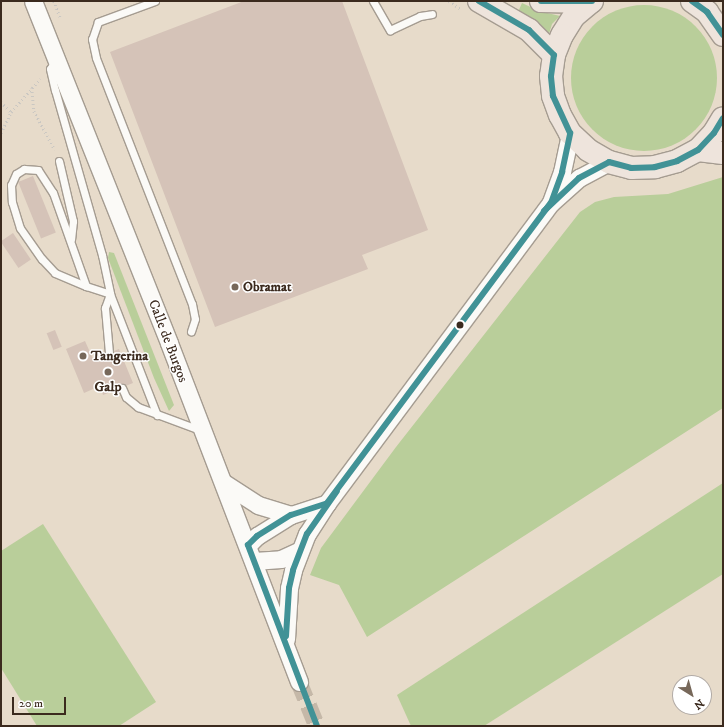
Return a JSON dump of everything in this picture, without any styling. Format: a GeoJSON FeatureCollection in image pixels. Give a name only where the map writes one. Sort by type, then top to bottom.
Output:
{"type":"FeatureCollection","features":[{"type":"Feature","properties":{"kind":"main road"},"geometry":{"type":"LineString","coordinates":[[541,1],[592,1]]}},
{"type":"Feature","properties":{"kind":"main road"},"geometry":{"type":"LineString","coordinates":[[592,1],[570,22],[562,35],[554,55],[551,76],[553,96],[560,115],[570,133],[588,150],[609,162],[631,168],[655,167],[677,161],[698,150],[714,134],[723,118]]}},
{"type":"Feature","properties":{"kind":"main road"},"geometry":{"type":"LineString","coordinates":[[692,1],[707,12],[723,35]]}},
{"type":"Feature","properties":{"kind":"main road"},"geometry":{"type":"LineString","coordinates":[[471,6],[529,30],[554,55]]}},
{"type":"Feature","properties":{"kind":"main road"},"geometry":{"type":"LineString","coordinates":[[698,150],[723,153]]}},
{"type":"Feature","properties":{"kind":"street","name":"Calle de Burgos"},"geometry":{"type":"LineString","coordinates":[[33,1],[53,65],[224,483],[299,682]]}},
{"type":"Feature","properties":{"kind":"street"},"geometry":{"type":"LineString","coordinates":[[551,203],[562,172],[570,133]]}},
{"type":"Feature","properties":{"kind":"street"},"geometry":{"type":"LineString","coordinates":[[286,646],[289,588],[300,550],[307,534],[327,503],[551,203],[579,178],[609,162]]}},
{"type":"Feature","properties":{"kind":"street"},"geometry":{"type":"LineString","coordinates":[[224,483],[258,505],[291,515]]}},
{"type":"Feature","properties":{"kind":"street"},"geometry":{"type":"LineString","coordinates":[[248,545],[257,536],[291,515],[327,503]]}},
{"type":"Feature","properties":{"kind":"street"},"geometry":{"type":"LineString","coordinates":[[254,562],[281,559],[300,550]]}},
{"type":"Feature","properties":{"kind":"lane"},"geometry":{"type":"LineString","coordinates":[[155,1],[98,22],[92,39],[96,58],[192,304],[194,318],[191,331]]}},
{"type":"Feature","properties":{"kind":"lane"},"geometry":{"type":"LineString","coordinates":[[373,1],[390,30],[420,16],[432,14]]}},
{"type":"Feature","properties":{"kind":"lane"},"geometry":{"type":"LineString","coordinates":[[53,65],[102,255],[110,294],[158,415]]}},
{"type":"Feature","properties":{"kind":"lane"},"geometry":{"type":"LineString","coordinates":[[59,161],[73,222],[71,240]]}},
{"type":"Feature","properties":{"kind":"lane"},"geometry":{"type":"LineString","coordinates":[[86,286],[71,240],[53,193],[38,170],[24,169],[16,174],[11,185],[12,202],[20,228],[31,245],[55,273],[86,286],[110,294]]}},
{"type":"Feature","properties":{"kind":"lane"},"geometry":{"type":"LineString","coordinates":[[109,353],[105,308],[110,294]]}},
{"type":"Feature","properties":{"kind":"lane"},"geometry":{"type":"LineString","coordinates":[[122,388],[126,397],[138,407],[203,431]]}},
{"type":"Feature","properties":{"kind":"path"},"geometry":{"type":"LineString","coordinates":[[449,1],[471,6]]}},
{"type":"Feature","properties":{"kind":"path"},"geometry":{"type":"LineString","coordinates":[[1,132],[11,112],[53,65]]}},
{"type":"Feature","properties":{"kind":"path"},"geometry":{"type":"LineString","coordinates":[[32,88],[34,111],[59,161]]}},
{"type":"Feature","properties":{"kind":"path"},"geometry":{"type":"LineString","coordinates":[[1,102],[11,112]]}},
{"type":"Feature","properties":{"kind":"green space"},"geometry":{"type":"Polygon","coordinates":[[[522,3],[539,11],[560,16],[552,24],[549,34],[518,12],[522,3]]]}},
{"type":"Feature","properties":{"kind":"green space"},"geometry":{"type":"Polygon","coordinates":[[[637,5],[651,5],[679,13],[696,26],[709,43],[712,50],[716,64],[716,92],[712,106],[705,119],[696,130],[679,143],[672,146],[651,151],[637,151],[609,143],[592,130],[587,124],[576,106],[571,85],[571,71],[579,43],[592,26],[598,21],[616,10],[637,5]]]}},
{"type":"Feature","properties":{"kind":"green space"},"geometry":{"type":"Polygon","coordinates":[[[723,177],[723,408],[367,637],[339,585],[310,575],[321,548],[396,447],[580,212],[595,202],[614,197],[668,194],[723,177]]]}},
{"type":"Feature","properties":{"kind":"green space"},"geometry":{"type":"Polygon","coordinates":[[[109,252],[114,253],[174,405],[169,411],[154,378],[108,258],[109,252]]]}},
{"type":"Feature","properties":{"kind":"green space"},"geometry":{"type":"Polygon","coordinates":[[[723,483],[723,574],[484,726],[411,726],[397,695],[723,483]]]}},
{"type":"Feature","properties":{"kind":"green space"},"geometry":{"type":"Polygon","coordinates":[[[43,524],[156,702],[119,726],[37,726],[1,668],[1,551],[43,524]]]}},
{"type":"Feature","properties":{"kind":"building","name":"Obramat"},"geometry":{"type":"Polygon","coordinates":[[[244,1],[342,1],[428,230],[362,255],[368,269],[215,327],[110,52],[244,1]]]}},
{"type":"Feature","properties":{"kind":"building"},"geometry":{"type":"Polygon","coordinates":[[[33,176],[56,233],[41,239],[18,182],[33,176]]]}},
{"type":"Feature","properties":{"kind":"building"},"geometry":{"type":"Polygon","coordinates":[[[13,233],[31,260],[18,268],[1,242],[13,233]]]}},
{"type":"Feature","properties":{"kind":"building"},"geometry":{"type":"Polygon","coordinates":[[[55,330],[62,347],[53,350],[47,333],[55,330]]]}},
{"type":"Feature","properties":{"kind":"building"},"geometry":{"type":"Polygon","coordinates":[[[85,341],[93,359],[119,349],[133,383],[103,395],[100,386],[84,393],[66,349],[85,341]]]}},
{"type":"Feature","properties":{"kind":"tunnel"},"geometry":{"type":"LineString","coordinates":[[299,682],[317,726]]}},
{"type":"Feature","properties":{"kind":"transit line"},"geometry":{"type":"LineString","coordinates":[[317,726],[248,545],[257,536],[291,515],[327,503],[551,203],[562,172],[570,133],[553,96],[551,76],[554,55],[529,30],[479,1]]}},
{"type":"Feature","properties":{"kind":"transit line"},"geometry":{"type":"LineString","coordinates":[[541,1],[592,1]]}},
{"type":"Feature","properties":{"kind":"transit line"},"geometry":{"type":"LineString","coordinates":[[692,1],[707,12],[723,35]]}},
{"type":"Feature","properties":{"kind":"transit line"},"geometry":{"type":"LineString","coordinates":[[544,211],[579,178],[609,162],[631,168],[655,167],[677,161],[698,150],[714,133],[723,118]]}},
{"type":"Feature","properties":{"kind":"transit line"},"geometry":{"type":"LineString","coordinates":[[286,636],[289,588],[293,570],[307,534],[337,491]]}},
{"type":"Feature","properties":{"kind":"place","name":"Obramat"},"geometry":{"type":"Point","coordinates":[235,287]}},
{"type":"Feature","properties":{"kind":"place","name":"Tangerina"},"geometry":{"type":"Point","coordinates":[83,356]}},
{"type":"Feature","properties":{"kind":"place","name":"Galp"},"geometry":{"type":"Point","coordinates":[108,372]}}]}
